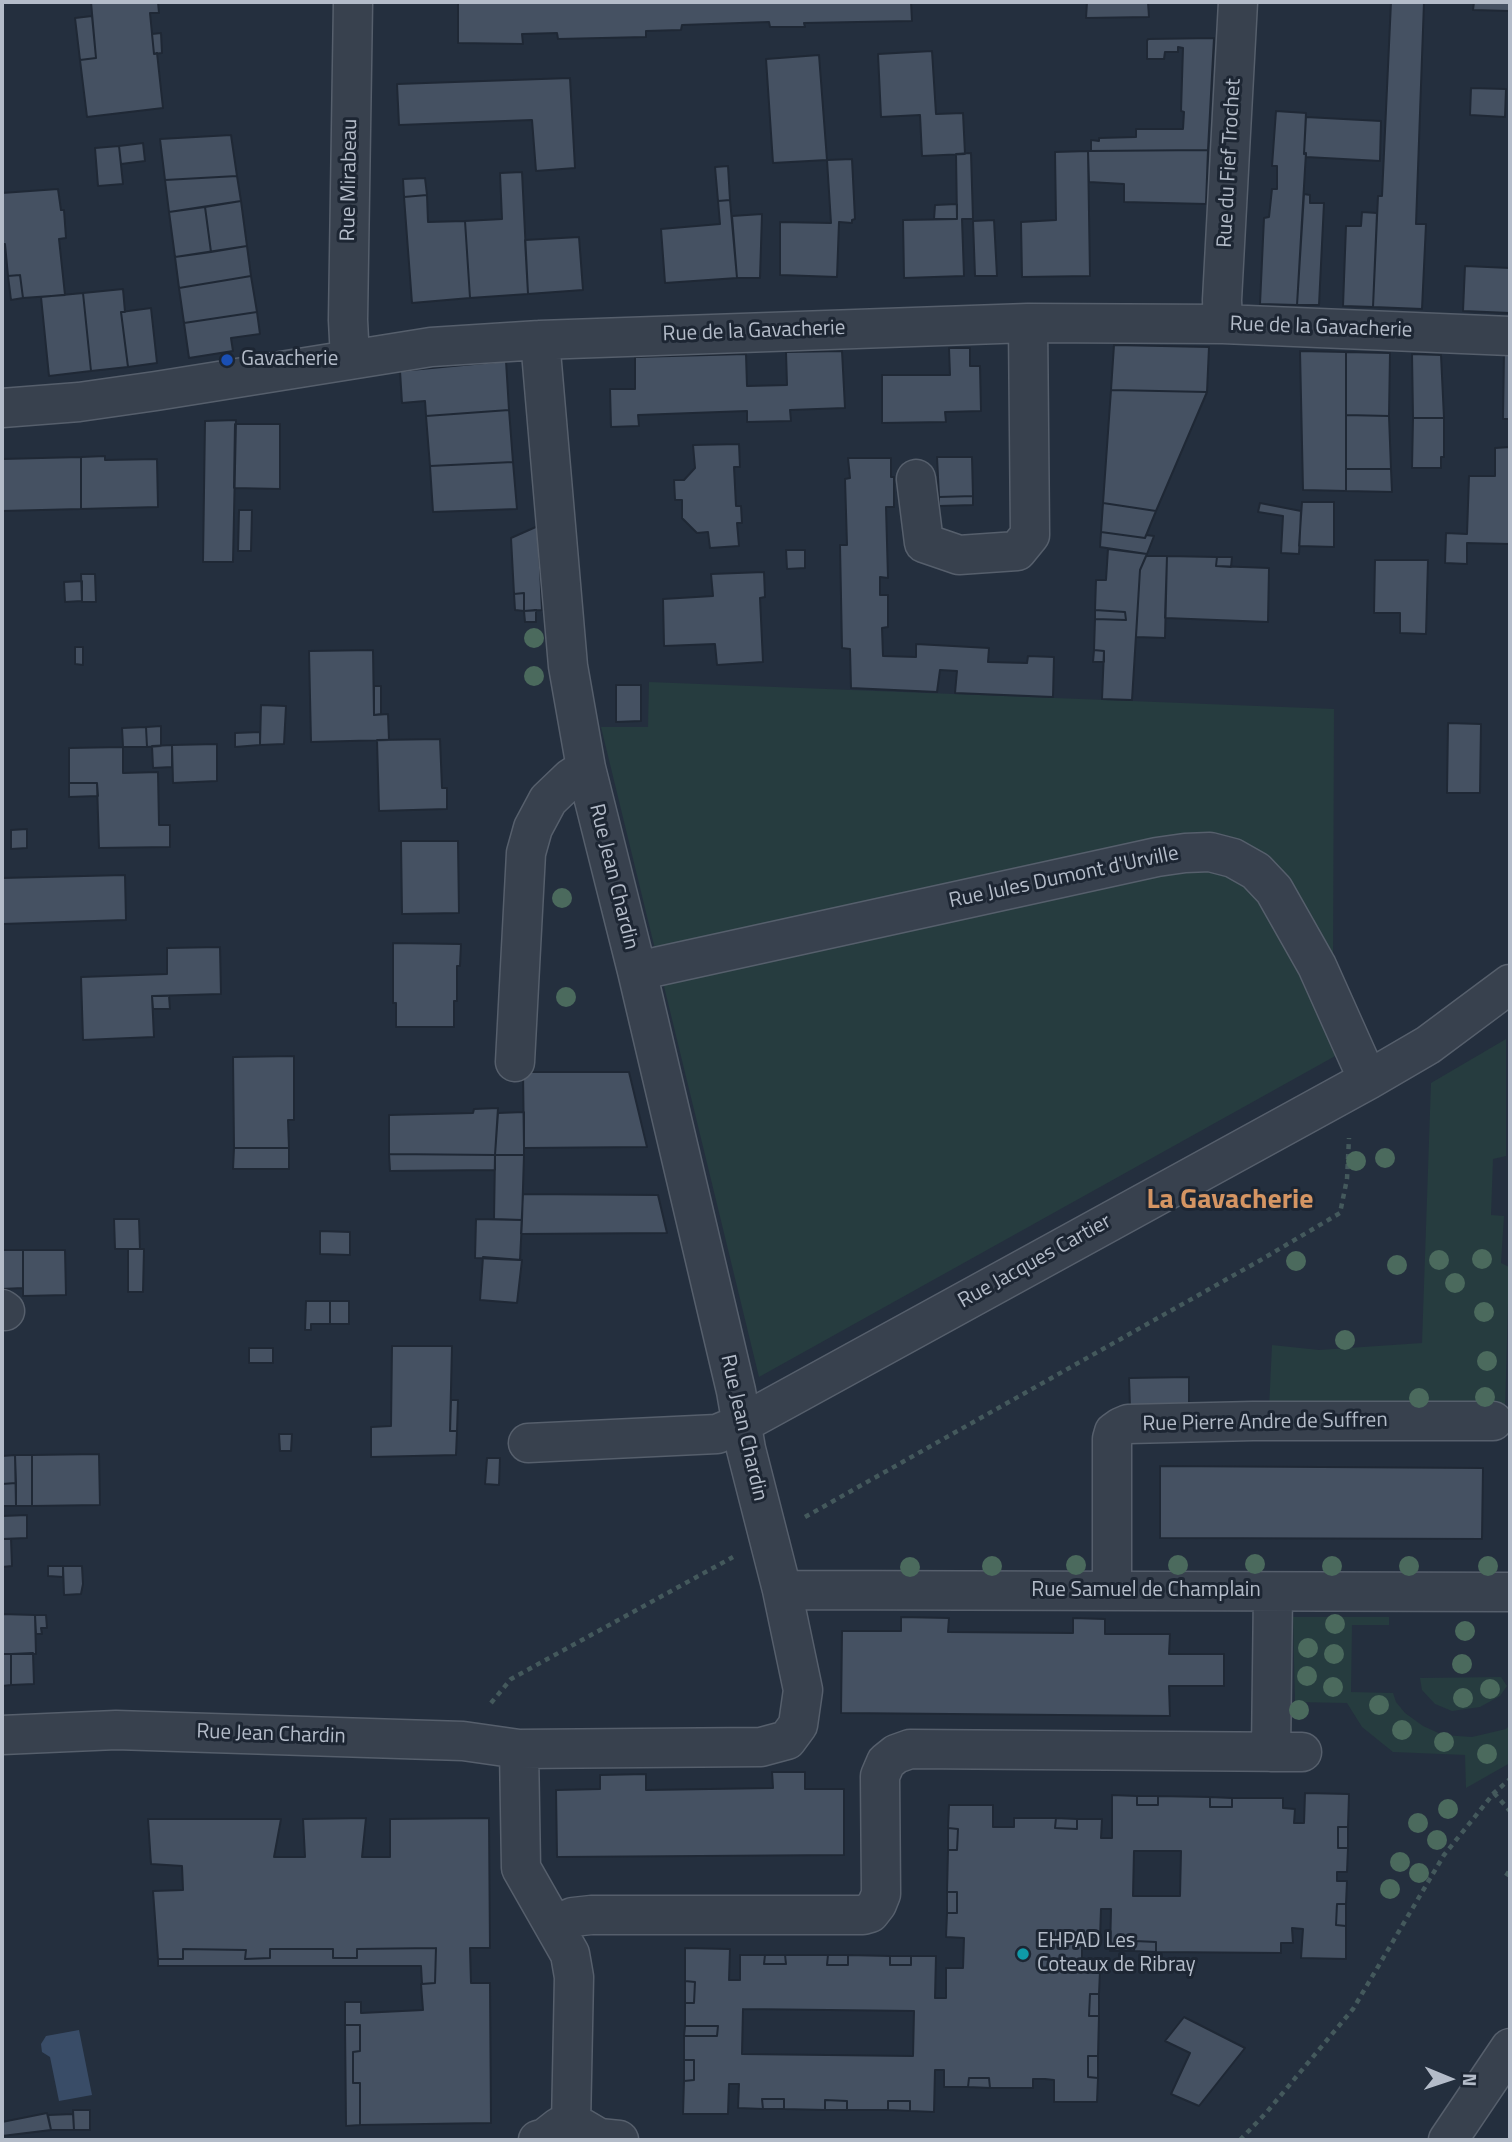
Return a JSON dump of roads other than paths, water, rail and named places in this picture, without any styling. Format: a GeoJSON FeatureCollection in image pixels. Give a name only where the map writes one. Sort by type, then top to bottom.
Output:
{"type":"FeatureCollection","features":[{"type":"Feature","properties":{"kind":"street","name":"Rue Mirabeau"},"geometry":{"type":"LineString","coordinates":[[350,359],[348,320],[353,2]]}},
{"type":"Feature","properties":{"kind":"street","name":"Rue du Fief Trochet"},"geometry":{"type":"LineString","coordinates":[[1223,324],[1222,300],[1238,2]]}},
{"type":"Feature","properties":{"kind":"street","name":"Rue de la Gavacherie"},"geometry":{"type":"LineString","coordinates":[[2,408],[79,402],[430,348],[540,340],[1028,323],[1223,324],[1510,336]]}},
{"type":"Feature","properties":{"kind":"street"},"geometry":{"type":"LineString","coordinates":[[916,478],[924,543],[959,555],[1005,552],[1017,551],[1030,535],[1028,323]]}},
{"type":"Feature","properties":{"kind":"street","name":"Rue Jean Chardin"},"geometry":{"type":"LineString","coordinates":[[2,1735],[116,1730],[464,1741],[519,1749],[761,1747],[787,1740],[798,1725],[803,1690],[782,1590],[637,971],[586,768],[568,666],[540,340]]}},
{"type":"Feature","properties":{"kind":"street"},"geometry":{"type":"LineString","coordinates":[[515,1062],[526,853],[533,828],[548,800],[586,768]]}},
{"type":"Feature","properties":{"kind":"street","name":"Rue Jules Dumont d'Urville"},"geometry":{"type":"LineString","coordinates":[[637,971],[1157,857],[1210,852],[1233,858],[1256,871],[1274,890],[1317,966],[1368,1080]]}},
{"type":"Feature","properties":{"kind":"street","name":"Rue Jacques Cartier"},"geometry":{"type":"LineString","coordinates":[[528,1443],[717,1434],[741,1424],[1368,1080],[1428,1045],[1510,984]]}},
{"type":"Feature","properties":{"kind":"street","name":"Rue Pierre Andre de Suffren"},"geometry":{"type":"LineString","coordinates":[[1112,1591],[1112,1439],[1114,1432],[1121,1427],[1128,1424],[1253,1421],[1493,1421]]}},
{"type":"Feature","properties":{"kind":"street","name":"Rue Samuel de Champlain"},"geometry":{"type":"LineString","coordinates":[[782,1590],[1510,1592]]}},
{"type":"Feature","properties":{"kind":"street"},"geometry":{"type":"LineString","coordinates":[[554,1925],[573,1917],[591,1914],[870,1913],[881,1894],[880,1776],[886,1762],[896,1754],[910,1749],[1286,1752],[1273,1592]]}},
{"type":"Feature","properties":{"kind":"street"},"geometry":{"type":"LineString","coordinates":[[519,1749],[521,1867],[570,1954],[574,1978],[554,2133],[582,2128],[598,2138],[619,2140]]}},
{"type":"Feature","properties":{"kind":"street"},"geometry":{"type":"LineString","coordinates":[[1448,2140],[1510,2048]]}},
{"type":"Feature","properties":{"kind":"water"},"geometry":{"type":"Polygon","coordinates":[[[79,2030],[92,2095],[59,2101],[50,2057],[42,2052],[41,2044],[46,2036],[79,2030]]]}},
{"type":"Feature","properties":{"kind":"place","name":"Gavacherie"},"geometry":{"type":"Point","coordinates":[227,360]}},
{"type":"Feature","properties":{"kind":"place","name":"EHPAD Les Coteaux de Ribray"},"geometry":{"type":"Point","coordinates":[1023,1954]}},
{"type":"Feature","properties":{"kind":"district","name":"La Gavacherie"},"geometry":{"type":"Point","coordinates":[1230,1201]}}]}
